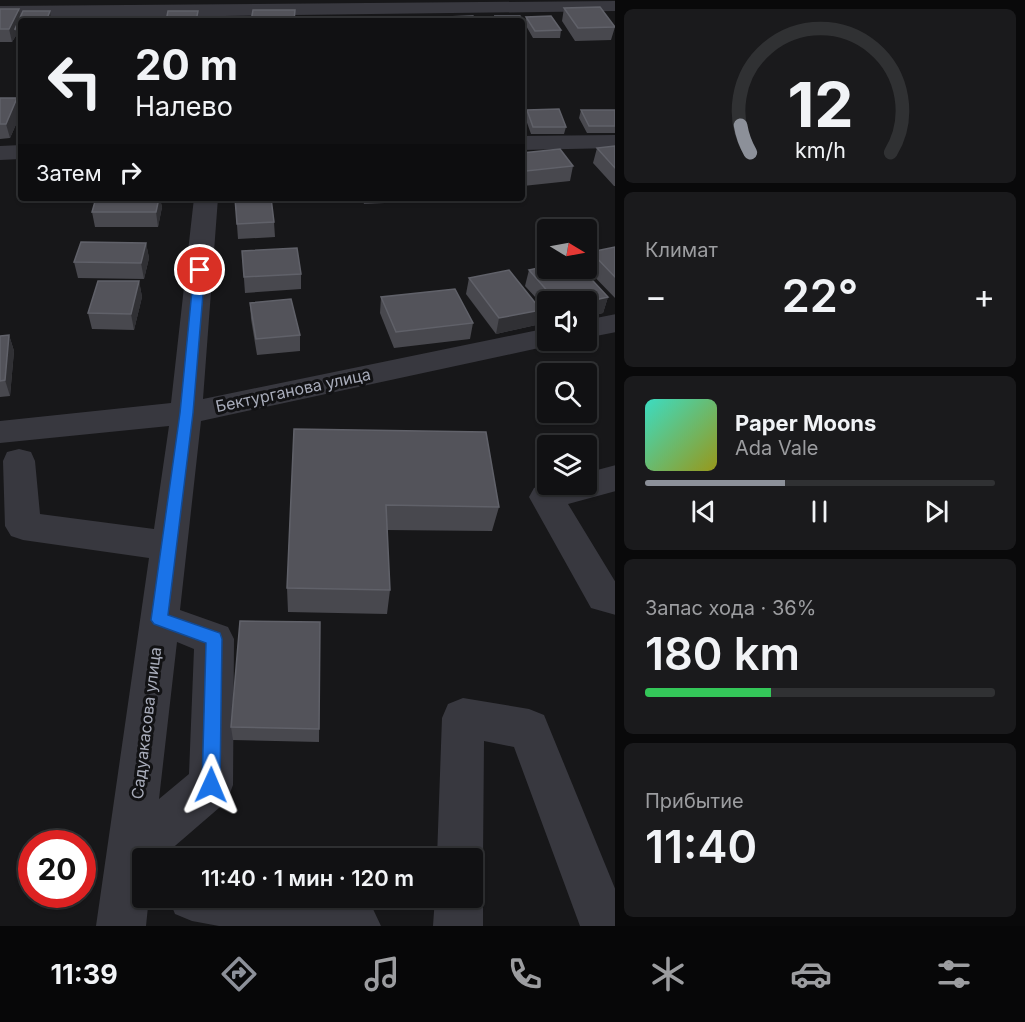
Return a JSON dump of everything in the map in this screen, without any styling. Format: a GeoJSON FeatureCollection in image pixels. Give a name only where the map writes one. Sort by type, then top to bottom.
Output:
{"type":"FeatureCollection","features":[{"type":"Feature","properties":{"kind":"street"},"geometry":{"type":"LineString","coordinates":[[0,11],[224,11],[615,6]]}},
{"type":"Feature","properties":{"kind":"street"},"geometry":{"type":"LineString","coordinates":[[525,143],[615,141]]}},
{"type":"Feature","properties":{"kind":"street"},"geometry":{"type":"LineString","coordinates":[[0,153],[18,152]]}},
{"type":"Feature","properties":{"kind":"street","name":"Садуакасова улица"},"geometry":{"type":"LineString","coordinates":[[130,888],[159,620],[186,413],[206,201]]}},
{"type":"Feature","properties":{"kind":"street"},"geometry":{"type":"LineString","coordinates":[[597,327],[615,323]]}},
{"type":"Feature","properties":{"kind":"street","name":"Бектурганова улица"},"geometry":{"type":"LineString","coordinates":[[0,432],[186,413],[537,339]]}},
{"type":"Feature","properties":{"kind":"street"},"geometry":{"type":"LineString","coordinates":[[19,461],[23,526],[169,546]]}},
{"type":"Feature","properties":{"kind":"street"},"geometry":{"type":"LineString","coordinates":[[615,478],[546,497],[603,597],[615,599]]}},
{"type":"Feature","properties":{"kind":"street"},"geometry":{"type":"LineString","coordinates":[[130,888],[211,785],[214,639],[159,620]]}},
{"type":"Feature","properties":{"kind":"street"},"geometry":{"type":"LineString","coordinates":[[460,848],[463,718],[529,729],[604,926]]}},
{"type":"Feature","properties":{"kind":"street"},"geometry":{"type":"LineString","coordinates":[[254,908],[356,926]]}},
{"type":"Feature","properties":{"kind":"street"},"geometry":{"type":"LineString","coordinates":[[458,926],[459,908]]}},
{"type":"Feature","properties":{"kind":"building"},"geometry":{"type":"Polygon","coordinates":[[[600,7],[615,27],[578,28],[564,8],[600,7]]]}},
{"type":"Feature","properties":{"kind":"building"},"geometry":{"type":"Polygon","coordinates":[[[0,9],[19,9],[9,29],[0,29],[0,9]]]}},
{"type":"Feature","properties":{"kind":"building"},"geometry":{"type":"Polygon","coordinates":[[[253,10],[295,10],[294,18],[252,18],[253,10]]]}},
{"type":"Feature","properties":{"kind":"building"},"geometry":{"type":"Polygon","coordinates":[[[23,11],[50,11],[47,18],[20,18],[23,11]]]}},
{"type":"Feature","properties":{"kind":"building"},"geometry":{"type":"Polygon","coordinates":[[[168,11],[198,11],[197,18],[167,18],[168,11]]]}},
{"type":"Feature","properties":{"kind":"building"},"geometry":{"type":"Polygon","coordinates":[[[473,16],[474,18],[446,18],[473,16]]]}},
{"type":"Feature","properties":{"kind":"building"},"geometry":{"type":"Polygon","coordinates":[[[495,16],[520,16],[521,18],[496,18],[495,16]]]}},
{"type":"Feature","properties":{"kind":"building"},"geometry":{"type":"Polygon","coordinates":[[[551,16],[561,30],[535,31],[526,17],[551,16]]]}},
{"type":"Feature","properties":{"kind":"building"},"geometry":{"type":"Polygon","coordinates":[[[381,17],[381,18],[356,18],[381,17]]]}},
{"type":"Feature","properties":{"kind":"building"},"geometry":{"type":"Polygon","coordinates":[[[0,98],[17,98],[6,124],[0,124],[0,98]]]}},
{"type":"Feature","properties":{"kind":"building"},"geometry":{"type":"Polygon","coordinates":[[[559,109],[566,127],[533,127],[527,110],[559,109]]]}},
{"type":"Feature","properties":{"kind":"building"},"geometry":{"type":"Polygon","coordinates":[[[581,110],[615,110],[615,126],[589,126],[581,110]]]}},
{"type":"Feature","properties":{"kind":"building"},"geometry":{"type":"Polygon","coordinates":[[[615,146],[615,168],[597,148],[615,146]]]}},
{"type":"Feature","properties":{"kind":"building"},"geometry":{"type":"Polygon","coordinates":[[[560,149],[573,166],[526,171],[525,153],[560,149]]]}},
{"type":"Feature","properties":{"kind":"building"},"geometry":{"type":"Polygon","coordinates":[[[95,201],[158,201],[156,212],[92,212],[95,201]]]}},
{"type":"Feature","properties":{"kind":"building"},"geometry":{"type":"Polygon","coordinates":[[[235,201],[271,201],[274,222],[237,224],[235,201]]]}},
{"type":"Feature","properties":{"kind":"building"},"geometry":{"type":"Polygon","coordinates":[[[81,242],[146,243],[141,263],[74,262],[81,242]]]}},
{"type":"Feature","properties":{"kind":"building"},"geometry":{"type":"Polygon","coordinates":[[[615,247],[615,277],[597,258],[597,251],[615,247]]]}},
{"type":"Feature","properties":{"kind":"building"},"geometry":{"type":"Polygon","coordinates":[[[297,248],[301,274],[244,277],[242,251],[297,248]]]}},
{"type":"Feature","properties":{"kind":"building"},"geometry":{"type":"Polygon","coordinates":[[[537,268],[537,279],[591,279],[608,297],[597,300],[597,291],[547,291],[529,270],[537,268]]]}},
{"type":"Feature","properties":{"kind":"building"},"geometry":{"type":"Polygon","coordinates":[[[509,270],[537,305],[537,311],[499,318],[469,278],[509,270]]]}},
{"type":"Feature","properties":{"kind":"building"},"geometry":{"type":"Polygon","coordinates":[[[98,281],[139,281],[131,314],[88,313],[98,281]]]}},
{"type":"Feature","properties":{"kind":"building"},"geometry":{"type":"Polygon","coordinates":[[[455,289],[473,323],[396,332],[381,297],[455,289]]]}},
{"type":"Feature","properties":{"kind":"building"},"geometry":{"type":"Polygon","coordinates":[[[291,299],[300,335],[256,339],[250,303],[291,299]]]}},
{"type":"Feature","properties":{"kind":"building"},"geometry":{"type":"Polygon","coordinates":[[[9,335],[5,380],[0,381],[0,336],[9,335]]]}},
{"type":"Feature","properties":{"kind":"building"},"geometry":{"type":"Polygon","coordinates":[[[294,429],[486,432],[499,507],[386,505],[390,590],[287,588],[294,429]]]}},
{"type":"Feature","properties":{"kind":"building"},"geometry":{"type":"Polygon","coordinates":[[[240,621],[320,622],[319,729],[231,727],[240,621]]]}},
{"type":"Feature","properties":{"kind":"route"},"geometry":{"type":"LineString","coordinates":[[200,270],[186,413],[159,620],[214,639],[211,785]]}}]}
